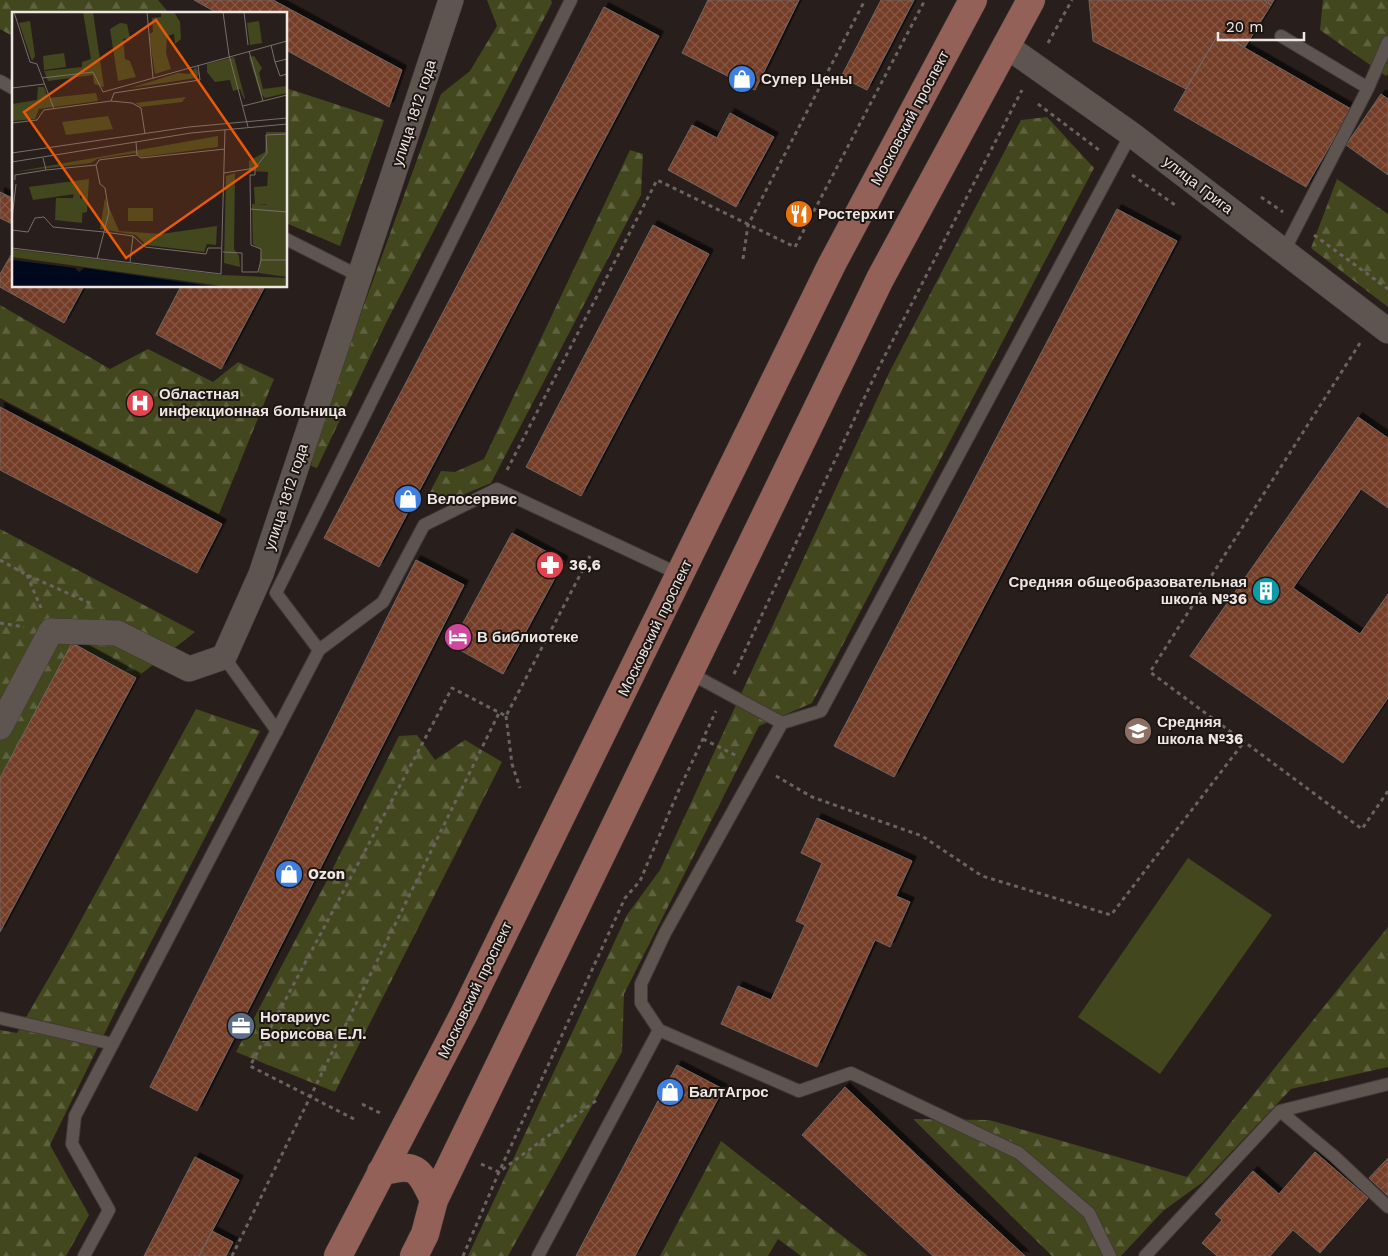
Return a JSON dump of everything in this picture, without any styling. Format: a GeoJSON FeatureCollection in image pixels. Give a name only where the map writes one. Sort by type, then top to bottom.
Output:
{"type":"FeatureCollection","features":[{"type":"Feature","properties":{"kind":"main road","name":"Московский проспект"},"geometry":{"type":"LineString","coordinates":[[338,1256],[465,1012],[832,264],[973,0]]}},
{"type":"Feature","properties":{"kind":"main road"},"geometry":{"type":"LineString","coordinates":[[414,1256],[425,1234],[434,1200],[688,672],[880,279],[1031,0]]}},
{"type":"Feature","properties":{"kind":"main road"},"geometry":{"type":"LineString","coordinates":[[381,1172],[402,1166],[412,1168],[422,1175],[434,1200]]}},
{"type":"Feature","properties":{"kind":"street","name":"улица 1812 года"},"geometry":{"type":"LineString","coordinates":[[224,657],[268,583],[359,276],[451,0]]}},
{"type":"Feature","properties":{"kind":"street","name":"улица Грига"},"geometry":{"type":"LineString","coordinates":[[1005,45],[1131,134],[1388,331]]}},
{"type":"Feature","properties":{"kind":"street"},"geometry":{"type":"LineString","coordinates":[[0,727],[51,631],[117,633],[189,669],[224,657]]}},
{"type":"Feature","properties":{"kind":"lane"},"geometry":{"type":"LineString","coordinates":[[319,650],[268,583],[571,0]]}},
{"type":"Feature","properties":{"kind":"lane"},"geometry":{"type":"LineString","coordinates":[[1280,36],[1368,88]]}},
{"type":"Feature","properties":{"kind":"lane"},"geometry":{"type":"LineString","coordinates":[[1284,251],[1368,88],[1388,42]]}},
{"type":"Feature","properties":{"kind":"lane"},"geometry":{"type":"LineString","coordinates":[[0,81],[12,88]]}},
{"type":"Feature","properties":{"kind":"lane"},"geometry":{"type":"LineString","coordinates":[[1110,1256],[1089,1213],[1019,1153],[851,1073],[799,1091],[659,1030],[641,1003],[641,984],[665,933],[782,723],[822,711],[1131,134]]}},
{"type":"Feature","properties":{"kind":"lane"},"geometry":{"type":"LineString","coordinates":[[288,240],[359,276]]}},
{"type":"Feature","properties":{"kind":"lane"},"geometry":{"type":"LineString","coordinates":[[84,1256],[109,1210],[72,1144],[75,1116],[319,650],[383,602],[424,525],[498,489],[681,575]]}},
{"type":"Feature","properties":{"kind":"lane"},"geometry":{"type":"LineString","coordinates":[[224,657],[277,730]]}},
{"type":"Feature","properties":{"kind":"lane"},"geometry":{"type":"LineString","coordinates":[[688,672],[782,723]]}},
{"type":"Feature","properties":{"kind":"lane"},"geometry":{"type":"LineString","coordinates":[[0,1018],[113,1044]]}},
{"type":"Feature","properties":{"kind":"lane"},"geometry":{"type":"LineString","coordinates":[[538,1256],[659,1030]]}},
{"type":"Feature","properties":{"kind":"lane"},"geometry":{"type":"LineString","coordinates":[[1145,1256],[1280,1111],[1388,1084]]}},
{"type":"Feature","properties":{"kind":"lane"},"geometry":{"type":"LineString","coordinates":[[1280,1111],[1335,1157],[1388,1207]]}},
{"type":"Feature","properties":{"kind":"path"},"geometry":{"type":"LineString","coordinates":[[743,259],[748,225],[864,0]]}},
{"type":"Feature","properties":{"kind":"path"},"geometry":{"type":"LineString","coordinates":[[498,489],[657,180],[795,247],[925,0]]}},
{"type":"Feature","properties":{"kind":"path"},"geometry":{"type":"LineString","coordinates":[[463,1256],[499,1172],[625,898],[640,881],[703,739],[878,368],[1035,66],[1072,0]]}},
{"type":"Feature","properties":{"kind":"path"},"geometry":{"type":"LineString","coordinates":[[1363,338],[1150,672],[1362,829],[1388,791]]}},
{"type":"Feature","properties":{"kind":"path"},"geometry":{"type":"LineString","coordinates":[[520,788],[512,764],[506,716],[600,538]]}},
{"type":"Feature","properties":{"kind":"path"},"geometry":{"type":"LineString","coordinates":[[27,575],[51,631]]}},
{"type":"Feature","properties":{"kind":"path"},"geometry":{"type":"LineString","coordinates":[[354,1119],[250,1066],[452,688],[506,716]]}},
{"type":"Feature","properties":{"kind":"path"},"geometry":{"type":"LineString","coordinates":[[232,1256],[499,713]]}},
{"type":"Feature","properties":{"kind":"path"},"geometry":{"type":"LineString","coordinates":[[703,739],[758,766],[812,797],[922,836],[982,876],[1112,916],[1244,742]]}},
{"type":"Feature","properties":{"kind":"path"},"geometry":{"type":"LineString","coordinates":[[499,1172],[599,1098]]}},
{"type":"Feature","properties":{"kind":"path"},"geometry":{"type":"LineString","coordinates":[[362,1104],[406,1126]]}},
{"type":"Feature","properties":{"kind":"path"},"geometry":{"type":"LineString","coordinates":[[458,1152],[499,1172]]}},
{"type":"Feature","properties":{"kind":"green space"},"geometry":{"type":"Polygon","coordinates":[[[0,0],[158,0],[168,12],[12,12],[12,36],[0,29],[0,0]]]}},
{"type":"Feature","properties":{"kind":"green space"},"geometry":{"type":"Polygon","coordinates":[[[487,0],[551,0],[552,3],[387,321],[317,468],[311,466],[317,434],[441,94],[470,71],[497,26],[487,0]]]}},
{"type":"Feature","properties":{"kind":"green space"},"geometry":{"type":"Polygon","coordinates":[[[1323,0],[1388,0],[1388,74],[1386,76],[1320,30],[1323,0]]]}},
{"type":"Feature","properties":{"kind":"green space"},"geometry":{"type":"Polygon","coordinates":[[[288,89],[384,120],[340,246],[288,224],[288,89]]]}},
{"type":"Feature","properties":{"kind":"green space"},"geometry":{"type":"Polygon","coordinates":[[[1047,117],[1094,168],[812,703],[759,726],[624,994],[622,1052],[508,1256],[468,1256],[627,915],[660,870],[890,371],[1021,120],[1047,117]]]}},
{"type":"Feature","properties":{"kind":"green space"},"geometry":{"type":"Polygon","coordinates":[[[630,150],[643,154],[641,195],[491,483],[441,504],[430,492],[441,471],[455,472],[484,459],[630,150]]]}},
{"type":"Feature","properties":{"kind":"green space"},"geometry":{"type":"Polygon","coordinates":[[[1337,179],[1388,214],[1388,307],[1311,248],[1337,179]]]}},
{"type":"Feature","properties":{"kind":"green space"},"geometry":{"type":"Polygon","coordinates":[[[0,305],[110,369],[148,349],[213,382],[238,362],[274,379],[219,514],[0,398],[0,305]]]}},
{"type":"Feature","properties":{"kind":"green space"},"geometry":{"type":"Polygon","coordinates":[[[0,529],[195,632],[136,678],[72,644],[0,778],[0,529]]]}},
{"type":"Feature","properties":{"kind":"green space"},"geometry":{"type":"Polygon","coordinates":[[[196,709],[260,731],[118,1006],[50,1145],[89,1215],[66,1256],[0,1256],[0,1030],[17,1033],[62,955],[196,709]]]}},
{"type":"Feature","properties":{"kind":"green space"},"geometry":{"type":"Polygon","coordinates":[[[417,735],[435,760],[465,740],[502,762],[335,1092],[236,1052],[324,886],[399,736],[417,735]]]}},
{"type":"Feature","properties":{"kind":"green space"},"geometry":{"type":"Polygon","coordinates":[[[1188,858],[1272,915],[1160,1074],[1078,1017],[1188,858]]]}},
{"type":"Feature","properties":{"kind":"green space"},"geometry":{"type":"Polygon","coordinates":[[[1388,927],[1388,1067],[1291,1089],[1203,1182],[1163,1211],[1121,1256],[1052,1256],[913,1119],[989,1120],[1187,1177],[1388,927]]]}},
{"type":"Feature","properties":{"kind":"green space"},"geometry":{"type":"Polygon","coordinates":[[[721,1141],[868,1256],[801,1256],[778,1239],[768,1256],[660,1256],[721,1141]]]}},
{"type":"Feature","properties":{"kind":"building"},"geometry":{"type":"Polygon","coordinates":[[[194,0],[273,0],[402,70],[389,107],[288,51],[288,12],[215,12],[194,0]]]}},
{"type":"Feature","properties":{"kind":"building"},"geometry":{"type":"Polygon","coordinates":[[[708,0],[799,0],[755,90],[682,53],[708,0]]]}},
{"type":"Feature","properties":{"kind":"building"},"geometry":{"type":"Polygon","coordinates":[[[881,0],[914,0],[867,90],[841,77],[881,0]]]}},
{"type":"Feature","properties":{"kind":"building"},"geometry":{"type":"Polygon","coordinates":[[[1089,0],[1264,0],[1271,5],[1245,47],[1219,33],[1186,89],[1093,41],[1089,0]]]}},
{"type":"Feature","properties":{"kind":"building"},"geometry":{"type":"Polygon","coordinates":[[[1264,0],[1274,0],[1271,5],[1264,0]]]}},
{"type":"Feature","properties":{"kind":"building"},"geometry":{"type":"Polygon","coordinates":[[[604,7],[659,36],[379,567],[324,538],[604,7]]]}},
{"type":"Feature","properties":{"kind":"building"},"geometry":{"type":"Polygon","coordinates":[[[1219,33],[1351,109],[1306,187],[1174,110],[1219,33]]]}},
{"type":"Feature","properties":{"kind":"building"},"geometry":{"type":"Polygon","coordinates":[[[1381,94],[1388,99],[1388,175],[1346,145],[1381,94]]]}},
{"type":"Feature","properties":{"kind":"building"},"geometry":{"type":"Polygon","coordinates":[[[730,113],[774,137],[736,207],[668,170],[692,125],[717,138],[730,113]]]}},
{"type":"Feature","properties":{"kind":"building"},"geometry":{"type":"Polygon","coordinates":[[[0,192],[12,198],[12,224],[0,218],[0,192]]]}},
{"type":"Feature","properties":{"kind":"building"},"geometry":{"type":"Polygon","coordinates":[[[1117,209],[1177,241],[894,777],[834,746],[1117,209]]]}},
{"type":"Feature","properties":{"kind":"building"},"geometry":{"type":"Polygon","coordinates":[[[653,225],[709,254],[581,496],[526,467],[653,225]]]}},
{"type":"Feature","properties":{"kind":"building"},"geometry":{"type":"Polygon","coordinates":[[[12,253],[12,288],[83,288],[64,323],[0,287],[0,274],[12,253]]]}},
{"type":"Feature","properties":{"kind":"building"},"geometry":{"type":"Polygon","coordinates":[[[180,288],[264,288],[221,369],[156,334],[180,288]]]}},
{"type":"Feature","properties":{"kind":"building"},"geometry":{"type":"Polygon","coordinates":[[[0,407],[222,524],[197,573],[0,470],[0,407]]]}},
{"type":"Feature","properties":{"kind":"building","name":"Средняя общеобразовательная школа №36"},"geometry":{"type":"Polygon","coordinates":[[[1358,417],[1388,438],[1388,508],[1361,489],[1293,588],[1360,634],[1388,594],[1388,698],[1343,763],[1190,656],[1358,417]]]}},
{"type":"Feature","properties":{"kind":"building"},"geometry":{"type":"Polygon","coordinates":[[[512,533],[564,561],[503,674],[451,645],[512,533]]]}},
{"type":"Feature","properties":{"kind":"building"},"geometry":{"type":"Polygon","coordinates":[[[416,560],[464,585],[197,1111],[150,1087],[416,560]]]}},
{"type":"Feature","properties":{"kind":"building"},"geometry":{"type":"Polygon","coordinates":[[[72,643],[136,678],[0,932],[0,778],[72,643]]]}},
{"type":"Feature","properties":{"kind":"building"},"geometry":{"type":"Polygon","coordinates":[[[817,818],[912,861],[896,896],[910,902],[890,947],[875,940],[817,1067],[721,1024],[738,986],[771,1000],[805,925],[796,921],[822,863],[801,853],[817,818]]]}},
{"type":"Feature","properties":{"kind":"building"},"geometry":{"type":"Polygon","coordinates":[[[677,1065],[723,1089],[635,1256],[576,1256],[677,1065]]]}},
{"type":"Feature","properties":{"kind":"building"},"geometry":{"type":"Polygon","coordinates":[[[845,1087],[1025,1256],[933,1256],[802,1135],[845,1087]]]}},
{"type":"Feature","properties":{"kind":"building"},"geometry":{"type":"Polygon","coordinates":[[[1315,1152],[1368,1198],[1320,1253],[1293,1230],[1270,1256],[1217,1256],[1202,1243],[1222,1220],[1215,1214],[1253,1171],[1279,1194],[1315,1152]]]}},
{"type":"Feature","properties":{"kind":"building"},"geometry":{"type":"Polygon","coordinates":[[[195,1157],[239,1180],[199,1256],[144,1256],[195,1157]]]}},
{"type":"Feature","properties":{"kind":"building"},"geometry":{"type":"Polygon","coordinates":[[[1388,1158],[1388,1196],[1369,1178],[1388,1158]]]}},
{"type":"Feature","properties":{"kind":"building"},"geometry":{"type":"Polygon","coordinates":[[[212,1231],[233,1242],[226,1256],[199,1256],[212,1231]]]}},
{"type":"Feature","properties":{"kind":"place","name":"Супер Цены"},"geometry":{"type":"Point","coordinates":[742,79]}},
{"type":"Feature","properties":{"kind":"place","name":"Ростерхит"},"geometry":{"type":"Point","coordinates":[799,214]}},
{"type":"Feature","properties":{"kind":"place","name":"Областная инфекционная больница"},"geometry":{"type":"Point","coordinates":[140,403]}},
{"type":"Feature","properties":{"kind":"place","name":"Велосервис"},"geometry":{"type":"Point","coordinates":[408,499]}},
{"type":"Feature","properties":{"kind":"place","name":"36,6"},"geometry":{"type":"Point","coordinates":[550,565]}},
{"type":"Feature","properties":{"kind":"place","name":"Средняя общеобразовательная школа №36"},"geometry":{"type":"Point","coordinates":[1266,591]}},
{"type":"Feature","properties":{"kind":"place","name":"В библиотеке"},"geometry":{"type":"Point","coordinates":[458,637]}},
{"type":"Feature","properties":{"kind":"place","name":"Средняя школа №36"},"geometry":{"type":"Point","coordinates":[1138,731]}},
{"type":"Feature","properties":{"kind":"place","name":"Ozon"},"geometry":{"type":"Point","coordinates":[289,874]}},
{"type":"Feature","properties":{"kind":"place","name":"Нотариус Борисова Е.Л."},"geometry":{"type":"Point","coordinates":[241,1026]}},
{"type":"Feature","properties":{"kind":"place","name":"БалтАгрос"},"geometry":{"type":"Point","coordinates":[670,1092]}}]}
